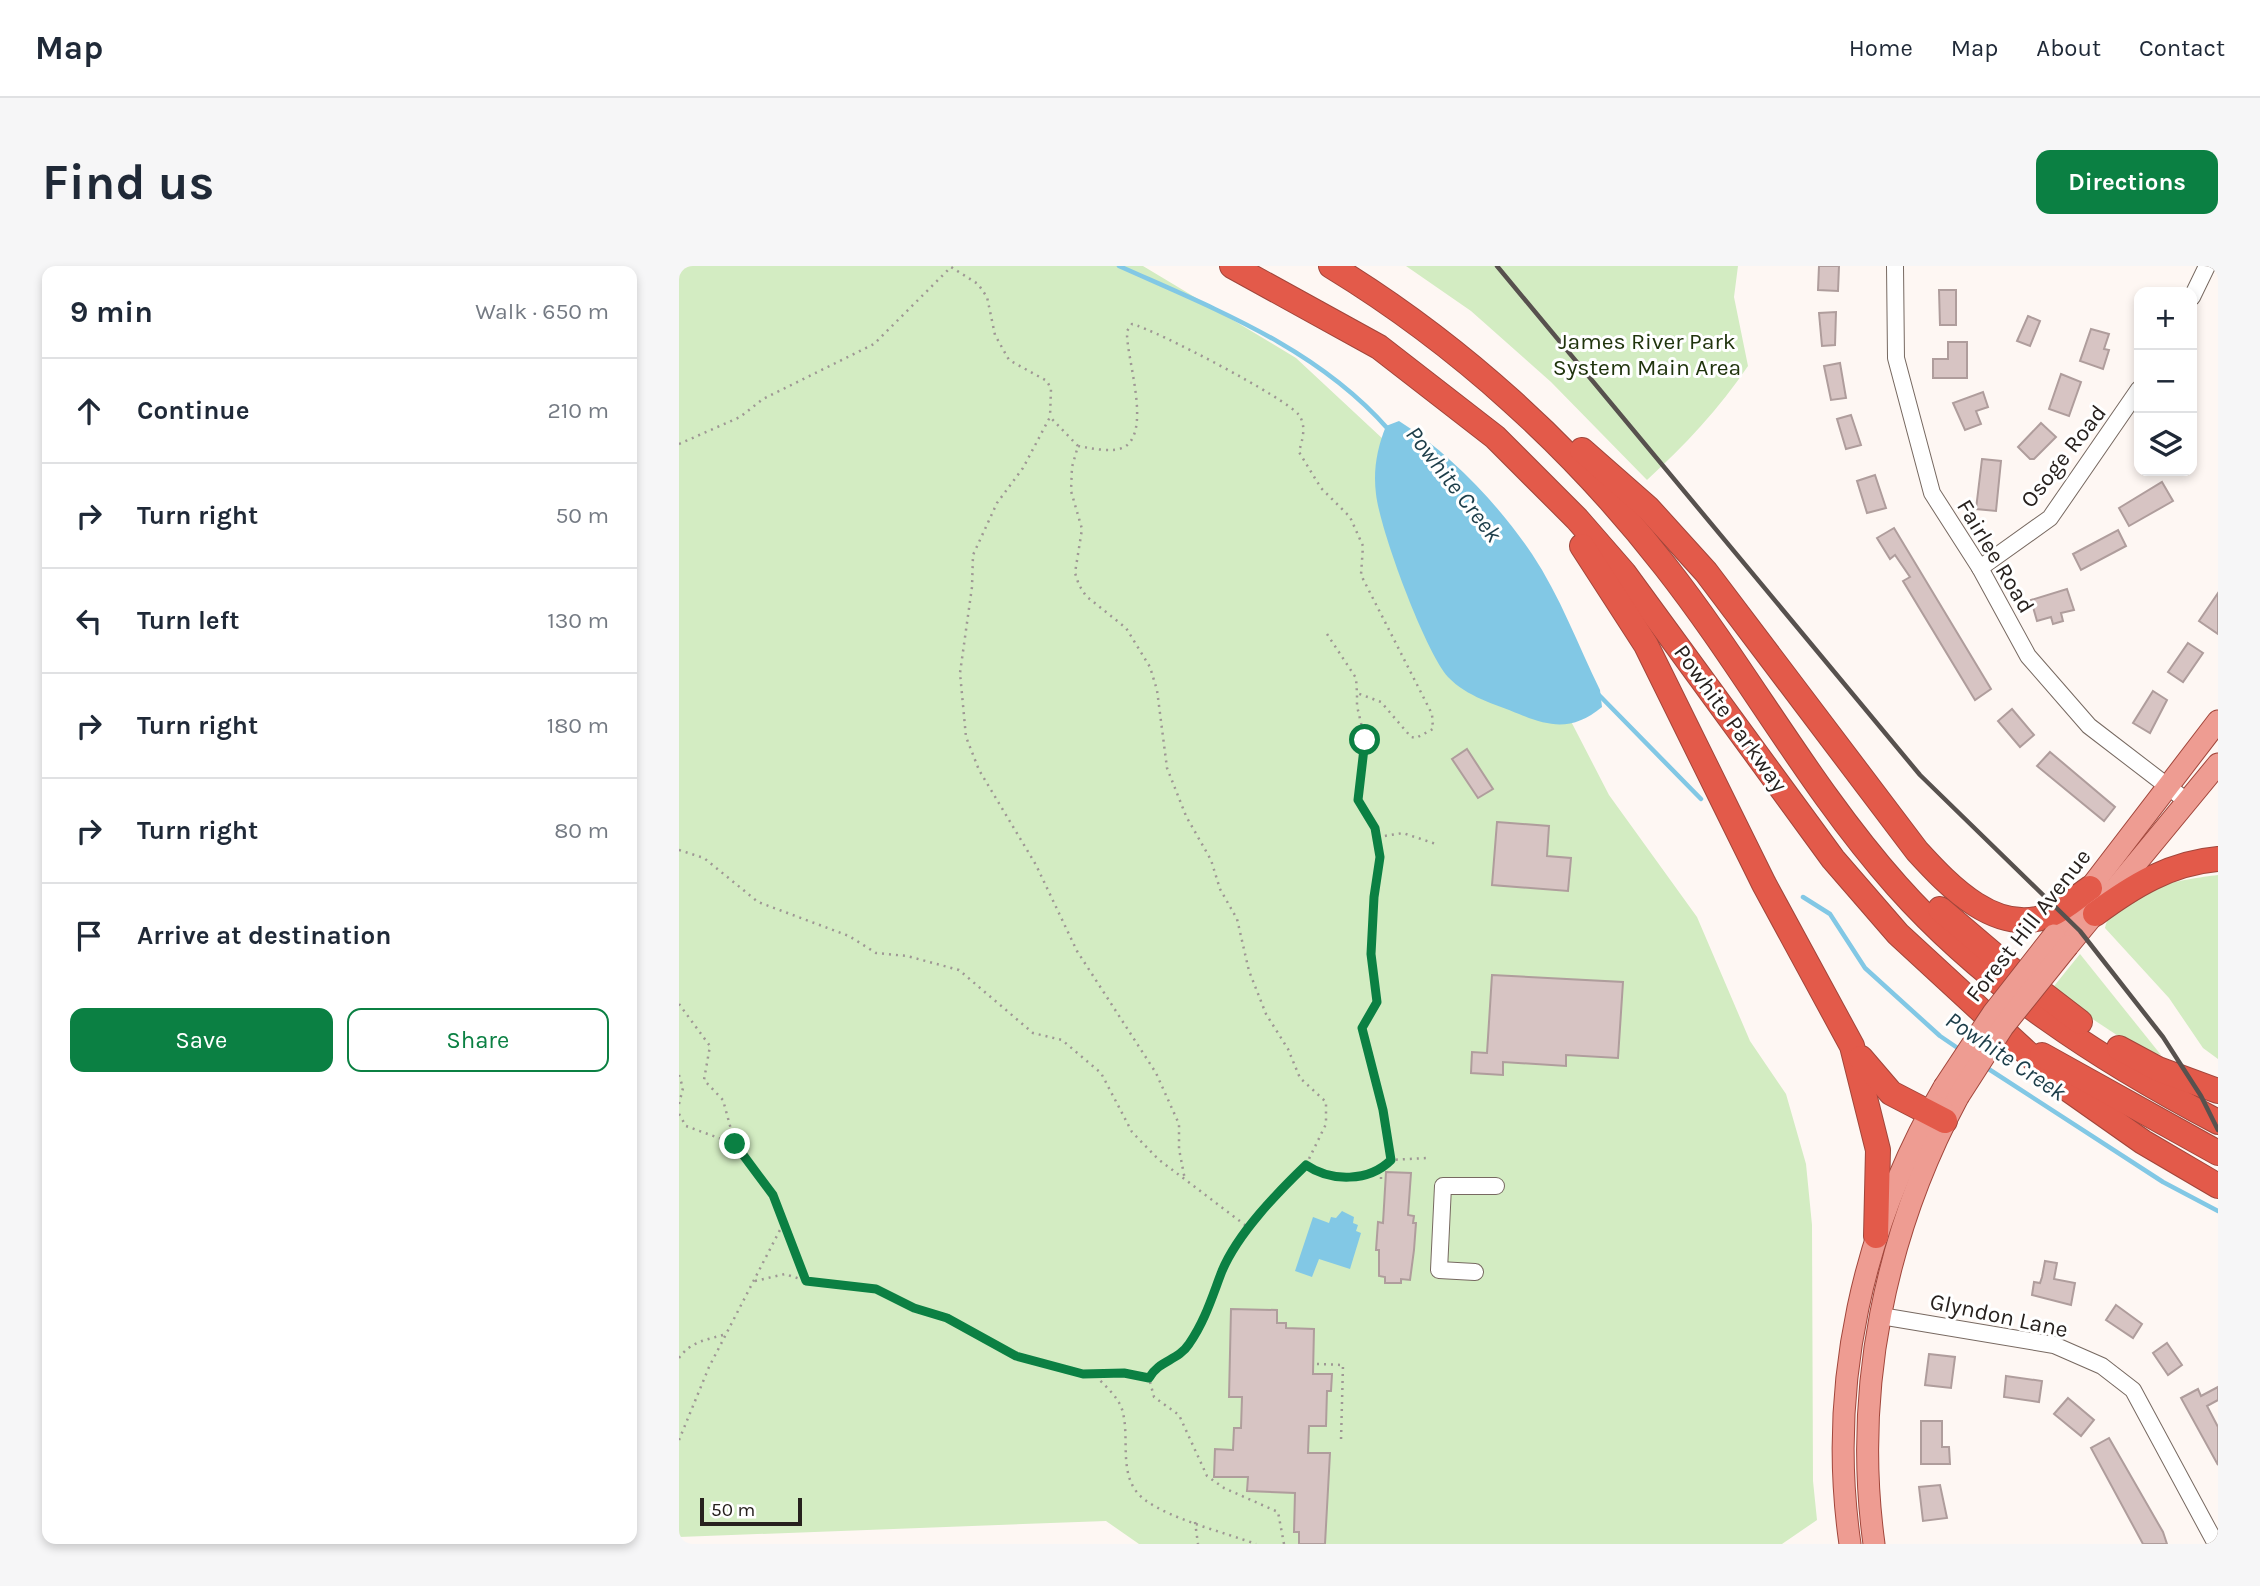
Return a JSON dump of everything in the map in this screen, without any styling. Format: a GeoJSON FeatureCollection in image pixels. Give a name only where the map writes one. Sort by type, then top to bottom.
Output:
{"type":"FeatureCollection","features":[{"type":"Feature","properties":{"kind":"highway","name":"Powhite Parkway"},"geometry":{"type":"LineString","coordinates":[[1232,266],[1379,347],[1442,393],[1532,472],[1624,573],[1833,859],[1907,943],[2081,1100],[2143,1142],[2218,1186]]}},
{"type":"Feature","properties":{"kind":"highway","name":"Powhite Parkway"},"geometry":{"type":"LineString","coordinates":[[1331,266],[1388,300],[1518,406],[1605,495],[1665,565],[1866,849],[1938,928],[2042,1016],[2146,1083],[2218,1122]]}},
{"type":"Feature","properties":{"kind":"highway"},"geometry":{"type":"LineString","coordinates":[[1518,406],[1585,452],[1648,508],[1685,548],[1780,666],[1917,851],[1951,886],[1992,914],[2010,919],[2049,915],[2090,888]]}},
{"type":"Feature","properties":{"kind":"highway"},"geometry":{"type":"LineString","coordinates":[[1532,472],[1619,599],[1646,645],[1764,884],[1852,1046],[1891,1093],[1937,1117]]}},
{"type":"Feature","properties":{"kind":"highway"},"geometry":{"type":"LineString","coordinates":[[1866,849],[2026,982],[2100,1036],[2151,1066],[2218,1091]]}},
{"type":"Feature","properties":{"kind":"highway"},"geometry":{"type":"LineString","coordinates":[[2095,914],[2134,886],[2158,874],[2186,864],[2218,859]]}},
{"type":"Feature","properties":{"kind":"highway"},"geometry":{"type":"LineString","coordinates":[[2011,1038],[2218,1153]]}},
{"type":"Feature","properties":{"kind":"highway"},"geometry":{"type":"LineString","coordinates":[[1852,1046],[1878,1150],[1876,1236]]}},
{"type":"Feature","properties":{"kind":"main road","name":"Forest Hill Avenue"},"geometry":{"type":"LineString","coordinates":[[1850,1540],[1844,1456],[1849,1355],[1856,1311],[1876,1236],[1951,1092],[2003,1027],[2061,941],[2090,888],[2218,721]]}},
{"type":"Feature","properties":{"kind":"main road","name":"Forest Hill Avenue"},"geometry":{"type":"LineString","coordinates":[[2061,941],[2095,914],[2218,764]]}},
{"type":"Feature","properties":{"kind":"main road","name":"Forest Hill Avenue"},"geometry":{"type":"LineString","coordinates":[[1873,1539],[1868,1417],[1881,1316],[1905,1219],[1937,1117]]}},
{"type":"Feature","properties":{"kind":"street","name":"Fairlee Road"},"geometry":{"type":"LineString","coordinates":[[1895,266],[1896,358],[1932,493],[1980,568],[2028,656],[2089,726],[2188,802]]}},
{"type":"Feature","properties":{"kind":"street"},"geometry":{"type":"LineString","coordinates":[[2197,287],[2207,266]]}},
{"type":"Feature","properties":{"kind":"street","name":"Osoge Road"},"geometry":{"type":"LineString","coordinates":[[1980,568],[2050,518],[2134,396]]}},
{"type":"Feature","properties":{"kind":"street"},"geometry":{"type":"LineString","coordinates":[[1475,1272],[1439,1270],[1443,1186],[1496,1186]]}},
{"type":"Feature","properties":{"kind":"street","name":"Glyndon Lane"},"geometry":{"type":"LineString","coordinates":[[1881,1316],[2054,1345],[2102,1366],[2133,1390],[2216,1544]]}},
{"type":"Feature","properties":{"kind":"street"},"geometry":{"type":"LineString","coordinates":[[1850,1540],[1873,1539]]}},
{"type":"Feature","properties":{"kind":"path"},"geometry":{"type":"LineString","coordinates":[[680,445],[740,417],[763,399],[874,344],[951,267],[978,284],[987,297],[995,335],[1009,360],[1047,381],[1051,389],[1050,417],[1023,468],[997,503],[973,555],[972,587],[960,673],[967,737],[979,770],[1041,876],[1077,951],[1156,1073],[1179,1124],[1179,1149],[1185,1180]]}},
{"type":"Feature","properties":{"kind":"path"},"geometry":{"type":"LineString","coordinates":[[1050,417],[1078,446],[1111,450],[1125,447],[1133,438],[1137,402],[1126,343],[1127,331],[1132,324],[1203,357],[1274,397],[1299,415],[1304,429],[1299,452],[1321,488],[1350,517],[1363,547],[1361,575],[1432,714],[1433,729],[1416,738],[1411,737],[1381,702],[1357,693]]}},
{"type":"Feature","properties":{"kind":"path"},"geometry":{"type":"LineString","coordinates":[[1078,446],[1072,467],[1071,491],[1082,529],[1075,573],[1086,596],[1126,628],[1150,667],[1157,690],[1167,768],[1186,816],[1211,860],[1220,890],[1237,919],[1249,971],[1266,1014],[1288,1049],[1300,1078],[1326,1102],[1326,1124],[1306,1165],[1249,1228],[1223,1270],[1212,1303],[1188,1347],[1161,1362],[1149,1378]]}},
{"type":"Feature","properties":{"kind":"path"},"geometry":{"type":"LineString","coordinates":[[1327,634],[1356,678],[1357,706],[1365,740],[1358,800],[1378,837],[1380,857],[1374,897],[1371,954],[1377,1002],[1362,1028],[1383,1110],[1391,1160]]}},
{"type":"Feature","properties":{"kind":"path"},"geometry":{"type":"LineString","coordinates":[[1378,837],[1403,833],[1436,844]]}},
{"type":"Feature","properties":{"kind":"path"},"geometry":{"type":"LineString","coordinates":[[679,850],[704,858],[758,902],[849,936],[876,953],[907,956],[959,970],[994,996],[1033,1033],[1062,1040],[1101,1073],[1132,1132],[1185,1180],[1249,1228]]}},
{"type":"Feature","properties":{"kind":"path"},"geometry":{"type":"LineString","coordinates":[[679,1003],[710,1046],[704,1080],[723,1100],[735,1144],[773,1195],[806,1281]]}},
{"type":"Feature","properties":{"kind":"path"},"geometry":{"type":"LineString","coordinates":[[679,1075],[683,1088],[679,1104]]}},
{"type":"Feature","properties":{"kind":"path"},"geometry":{"type":"LineString","coordinates":[[679,1114],[687,1126],[696,1131],[735,1144]]}},
{"type":"Feature","properties":{"kind":"path"},"geometry":{"type":"LineString","coordinates":[[1306,1165],[1319,1174],[1366,1175],[1381,1170],[1391,1160],[1427,1158]]}},
{"type":"Feature","properties":{"kind":"path"},"geometry":{"type":"LineString","coordinates":[[1381,1170],[1381,1179]]}},
{"type":"Feature","properties":{"kind":"path"},"geometry":{"type":"LineString","coordinates":[[1319,1174],[1319,1183]]}},
{"type":"Feature","properties":{"kind":"path"},"geometry":{"type":"LineString","coordinates":[[679,1440],[726,1334],[782,1224]]}},
{"type":"Feature","properties":{"kind":"path"},"geometry":{"type":"LineString","coordinates":[[753,1282],[785,1274],[806,1281],[876,1289],[914,1308],[947,1318],[1016,1356],[1095,1375],[1124,1373],[1149,1378]]}},
{"type":"Feature","properties":{"kind":"path"},"geometry":{"type":"LineString","coordinates":[[679,1358],[687,1347],[726,1334]]}},
{"type":"Feature","properties":{"kind":"path"},"geometry":{"type":"LineString","coordinates":[[1317,1364],[1343,1365],[1341,1440]]}},
{"type":"Feature","properties":{"kind":"path"},"geometry":{"type":"LineString","coordinates":[[1095,1375],[1117,1399],[1123,1411],[1127,1471],[1137,1491],[1146,1500],[1256,1544]]}},
{"type":"Feature","properties":{"kind":"path"},"geometry":{"type":"LineString","coordinates":[[1149,1378],[1154,1397],[1179,1415],[1207,1476],[1224,1488],[1278,1512],[1284,1544]]}},
{"type":"Feature","properties":{"kind":"path"},"geometry":{"type":"LineString","coordinates":[[1195,1521],[1198,1544]]}},
{"type":"Feature","properties":{"kind":"green space"},"geometry":{"type":"Polygon","coordinates":[[[679,266],[1143,266],[1296,358],[1384,440],[1529,640],[1609,795],[1697,917],[1750,1041],[1786,1094],[1806,1164],[1812,1225],[1813,1481],[1817,1520],[1782,1544],[1139,1544],[1106,1521],[679,1537],[679,266]]]}},
{"type":"Feature","properties":{"kind":"green space","name":"James River Park System Main Area"},"geometry":{"type":"Polygon","coordinates":[[[1406,266],[1738,266],[1734,297],[1748,366],[1701,426],[1647,480],[1551,382],[1471,311],[1406,266]]]}},
{"type":"Feature","properties":{"kind":"green space"},"geometry":{"type":"Polygon","coordinates":[[[2218,875],[2218,1059],[2203,1048],[2169,998],[2105,928],[2111,915],[2136,895],[2170,883],[2218,875]]]}},
{"type":"Feature","properties":{"kind":"green space"},"geometry":{"type":"Polygon","coordinates":[[[2080,954],[2161,1055],[2135,1047],[2050,991],[2080,954]]]}},
{"type":"Feature","properties":{"kind":"water"},"geometry":{"type":"Polygon","coordinates":[[[1399,421],[1437,449],[1472,481],[1532,554],[1560,604],[1600,690],[1602,707],[1592,714],[1582,720],[1562,724],[1531,719],[1464,690],[1448,677],[1438,663],[1405,589],[1386,534],[1376,494],[1375,468],[1380,443],[1386,426],[1399,421]]]}},
{"type":"Feature","properties":{"kind":"water"},"geometry":{"type":"Polygon","coordinates":[[[1342,1211],[1354,1217],[1353,1223],[1358,1225],[1356,1231],[1361,1233],[1350,1269],[1319,1259],[1312,1277],[1295,1271],[1313,1217],[1329,1223],[1331,1217],[1336,1218],[1342,1211]]]}},
{"type":"Feature","properties":{"kind":"building"},"geometry":{"type":"Polygon","coordinates":[[[1819,266],[1839,266],[1838,291],[1818,290],[1819,266]]]}},
{"type":"Feature","properties":{"kind":"building"},"geometry":{"type":"Polygon","coordinates":[[[1939,290],[1956,290],[1956,325],[1940,325],[1939,290]]]}},
{"type":"Feature","properties":{"kind":"building"},"geometry":{"type":"Polygon","coordinates":[[[1836,312],[1835,345],[1822,346],[1819,313],[1836,312]]]}},
{"type":"Feature","properties":{"kind":"building"},"geometry":{"type":"Polygon","coordinates":[[[2028,316],[2040,321],[2030,346],[2017,341],[2028,316]]]}},
{"type":"Feature","properties":{"kind":"building"},"geometry":{"type":"Polygon","coordinates":[[[2091,329],[2109,334],[2104,349],[2109,350],[2103,369],[2080,361],[2091,329]]]}},
{"type":"Feature","properties":{"kind":"building"},"geometry":{"type":"Polygon","coordinates":[[[1948,342],[1967,342],[1967,378],[1933,378],[1933,359],[1948,359],[1948,342]]]}},
{"type":"Feature","properties":{"kind":"building"},"geometry":{"type":"Polygon","coordinates":[[[1840,363],[1846,398],[1831,400],[1824,366],[1840,363]]]}},
{"type":"Feature","properties":{"kind":"building"},"geometry":{"type":"Polygon","coordinates":[[[2061,374],[2081,382],[2069,416],[2049,409],[2061,374]]]}},
{"type":"Feature","properties":{"kind":"building"},"geometry":{"type":"Polygon","coordinates":[[[1983,392],[1988,407],[1976,411],[1981,424],[1965,430],[1953,403],[1983,392]]]}},
{"type":"Feature","properties":{"kind":"building"},"geometry":{"type":"Polygon","coordinates":[[[1851,415],[1861,445],[1846,449],[1837,419],[1851,415]]]}},
{"type":"Feature","properties":{"kind":"building"},"geometry":{"type":"Polygon","coordinates":[[[2041,423],[2056,437],[2034,459],[2030,459],[2018,447],[2041,423]]]}},
{"type":"Feature","properties":{"kind":"building"},"geometry":{"type":"Polygon","coordinates":[[[1982,459],[2001,461],[1996,511],[1976,509],[1982,459]]]}},
{"type":"Feature","properties":{"kind":"building"},"geometry":{"type":"Polygon","coordinates":[[[1875,475],[1886,508],[1867,513],[1857,481],[1875,475]]]}},
{"type":"Feature","properties":{"kind":"building"},"geometry":{"type":"Polygon","coordinates":[[[2162,482],[2173,501],[2129,526],[2119,508],[2162,482]]]}},
{"type":"Feature","properties":{"kind":"building"},"geometry":{"type":"Polygon","coordinates":[[[1894,528],[1991,689],[1975,700],[1903,581],[1910,577],[1895,555],[1890,559],[1877,538],[1894,528]]]}},
{"type":"Feature","properties":{"kind":"building"},"geometry":{"type":"Polygon","coordinates":[[[2118,530],[2126,546],[2081,570],[2073,554],[2118,530]]]}},
{"type":"Feature","properties":{"kind":"building"},"geometry":{"type":"Polygon","coordinates":[[[2067,589],[2074,610],[2061,613],[2063,621],[2053,624],[2051,617],[2037,621],[2031,600],[2067,589]]]}},
{"type":"Feature","properties":{"kind":"building"},"geometry":{"type":"Polygon","coordinates":[[[2218,593],[2218,634],[2199,621],[2218,593]]]}},
{"type":"Feature","properties":{"kind":"building"},"geometry":{"type":"Polygon","coordinates":[[[2188,643],[2203,653],[2183,682],[2168,672],[2188,643]]]}},
{"type":"Feature","properties":{"kind":"building"},"geometry":{"type":"Polygon","coordinates":[[[2153,691],[2167,700],[2150,733],[2133,723],[2153,691]]]}},
{"type":"Feature","properties":{"kind":"building"},"geometry":{"type":"Polygon","coordinates":[[[2012,709],[2034,735],[2020,747],[1998,721],[2012,709]]]}},
{"type":"Feature","properties":{"kind":"building"},"geometry":{"type":"Polygon","coordinates":[[[1467,749],[1493,789],[1478,798],[1452,759],[1467,749]]]}},
{"type":"Feature","properties":{"kind":"building"},"geometry":{"type":"Polygon","coordinates":[[[2050,752],[2115,807],[2104,821],[2037,766],[2050,752]]]}},
{"type":"Feature","properties":{"kind":"building"},"geometry":{"type":"Polygon","coordinates":[[[1497,822],[1549,826],[1547,856],[1571,858],[1568,891],[1492,885],[1497,822]]]}},
{"type":"Feature","properties":{"kind":"building"},"geometry":{"type":"Polygon","coordinates":[[[1492,975],[1623,982],[1618,1058],[1566,1055],[1566,1066],[1503,1062],[1503,1075],[1471,1073],[1472,1052],[1487,1053],[1492,975]]]}},
{"type":"Feature","properties":{"kind":"building"},"geometry":{"type":"Polygon","coordinates":[[[1386,1172],[1411,1173],[1408,1215],[1414,1216],[1413,1223],[1416,1223],[1414,1250],[1410,1280],[1401,1279],[1401,1283],[1385,1283],[1385,1277],[1379,1276],[1379,1250],[1376,1250],[1378,1222],[1383,1223],[1386,1172]]]}},
{"type":"Feature","properties":{"kind":"building"},"geometry":{"type":"Polygon","coordinates":[[[2045,1261],[2057,1263],[2054,1279],[2075,1283],[2071,1305],[2032,1295],[2034,1282],[2040,1283],[2045,1261]]]}},
{"type":"Feature","properties":{"kind":"building"},"geometry":{"type":"Polygon","coordinates":[[[2116,1305],[2142,1324],[2133,1338],[2106,1320],[2116,1305]]]}},
{"type":"Feature","properties":{"kind":"building"},"geometry":{"type":"Polygon","coordinates":[[[1231,1309],[1277,1310],[1277,1323],[1286,1323],[1286,1328],[1314,1329],[1313,1374],[1332,1374],[1331,1391],[1327,1391],[1326,1426],[1309,1426],[1308,1453],[1330,1453],[1325,1544],[1299,1544],[1299,1532],[1294,1532],[1295,1493],[1247,1491],[1248,1477],[1214,1477],[1215,1449],[1233,1450],[1234,1428],[1241,1428],[1242,1397],[1229,1397],[1231,1309]]]}},
{"type":"Feature","properties":{"kind":"building"},"geometry":{"type":"Polygon","coordinates":[[[2167,1343],[2182,1365],[2168,1375],[2153,1353],[2167,1343]]]}},
{"type":"Feature","properties":{"kind":"building"},"geometry":{"type":"Polygon","coordinates":[[[1929,1354],[1955,1357],[1951,1388],[1925,1385],[1929,1354]]]}},
{"type":"Feature","properties":{"kind":"building"},"geometry":{"type":"Polygon","coordinates":[[[2006,1376],[2042,1381],[2039,1402],[2004,1397],[2006,1376]]]}},
{"type":"Feature","properties":{"kind":"building"},"geometry":{"type":"Polygon","coordinates":[[[2218,1387],[2218,1400],[2207,1406],[2218,1427],[2218,1465],[2181,1398],[2198,1389],[2201,1396],[2218,1387]]]}},
{"type":"Feature","properties":{"kind":"building"},"geometry":{"type":"Polygon","coordinates":[[[2068,1398],[2094,1420],[2081,1436],[2054,1414],[2068,1398]]]}},
{"type":"Feature","properties":{"kind":"building"},"geometry":{"type":"Polygon","coordinates":[[[1921,1421],[1942,1421],[1942,1447],[1949,1447],[1950,1464],[1921,1464],[1921,1421]]]}},
{"type":"Feature","properties":{"kind":"building"},"geometry":{"type":"Polygon","coordinates":[[[2109,1438],[2163,1532],[2167,1544],[2143,1544],[2091,1448],[2109,1438]]]}},
{"type":"Feature","properties":{"kind":"building"},"geometry":{"type":"Polygon","coordinates":[[[1940,1485],[1947,1518],[1923,1521],[1919,1487],[1940,1485]]]}},
{"type":"Feature","properties":{"kind":"waterway","name":"Powhite Creek"},"geometry":{"type":"LineString","coordinates":[[1119,266],[1228,315],[1297,353],[1330,375],[1388,429]]}},
{"type":"Feature","properties":{"kind":"waterway","name":"Powhite Creek"},"geometry":{"type":"LineString","coordinates":[[1598,694],[1701,799]]}},
{"type":"Feature","properties":{"kind":"waterway","name":"Powhite Creek"},"geometry":{"type":"LineString","coordinates":[[1803,897],[1830,914],[1865,968],[1940,1036],[1962,1051]]}},
{"type":"Feature","properties":{"kind":"waterway","name":"Powhite Creek"},"geometry":{"type":"LineString","coordinates":[[1984,1066],[2163,1182],[2218,1211]]}},
{"type":"Feature","properties":{"kind":"railway"},"geometry":{"type":"LineString","coordinates":[[1497,266],[1920,775],[2080,931],[2163,1037],[2201,1096],[2218,1130]]}},
{"type":"Feature","properties":{"kind":"route"},"geometry":{"type":"LineString","coordinates":[[735,1144],[773,1195],[806,1281],[876,1289],[914,1308],[947,1318],[1016,1356],[1083,1374],[1124,1373],[1149,1378],[1161,1362],[1172,1359],[1188,1347],[1212,1303],[1223,1270],[1239,1240],[1306,1165],[1324,1177],[1366,1175],[1381,1170],[1391,1160],[1383,1110],[1370,1068],[1362,1028],[1377,1002],[1378,990],[1371,954],[1375,924],[1374,897],[1379,879],[1380,857],[1375,828],[1358,800],[1365,760],[1365,740]]}}]}
